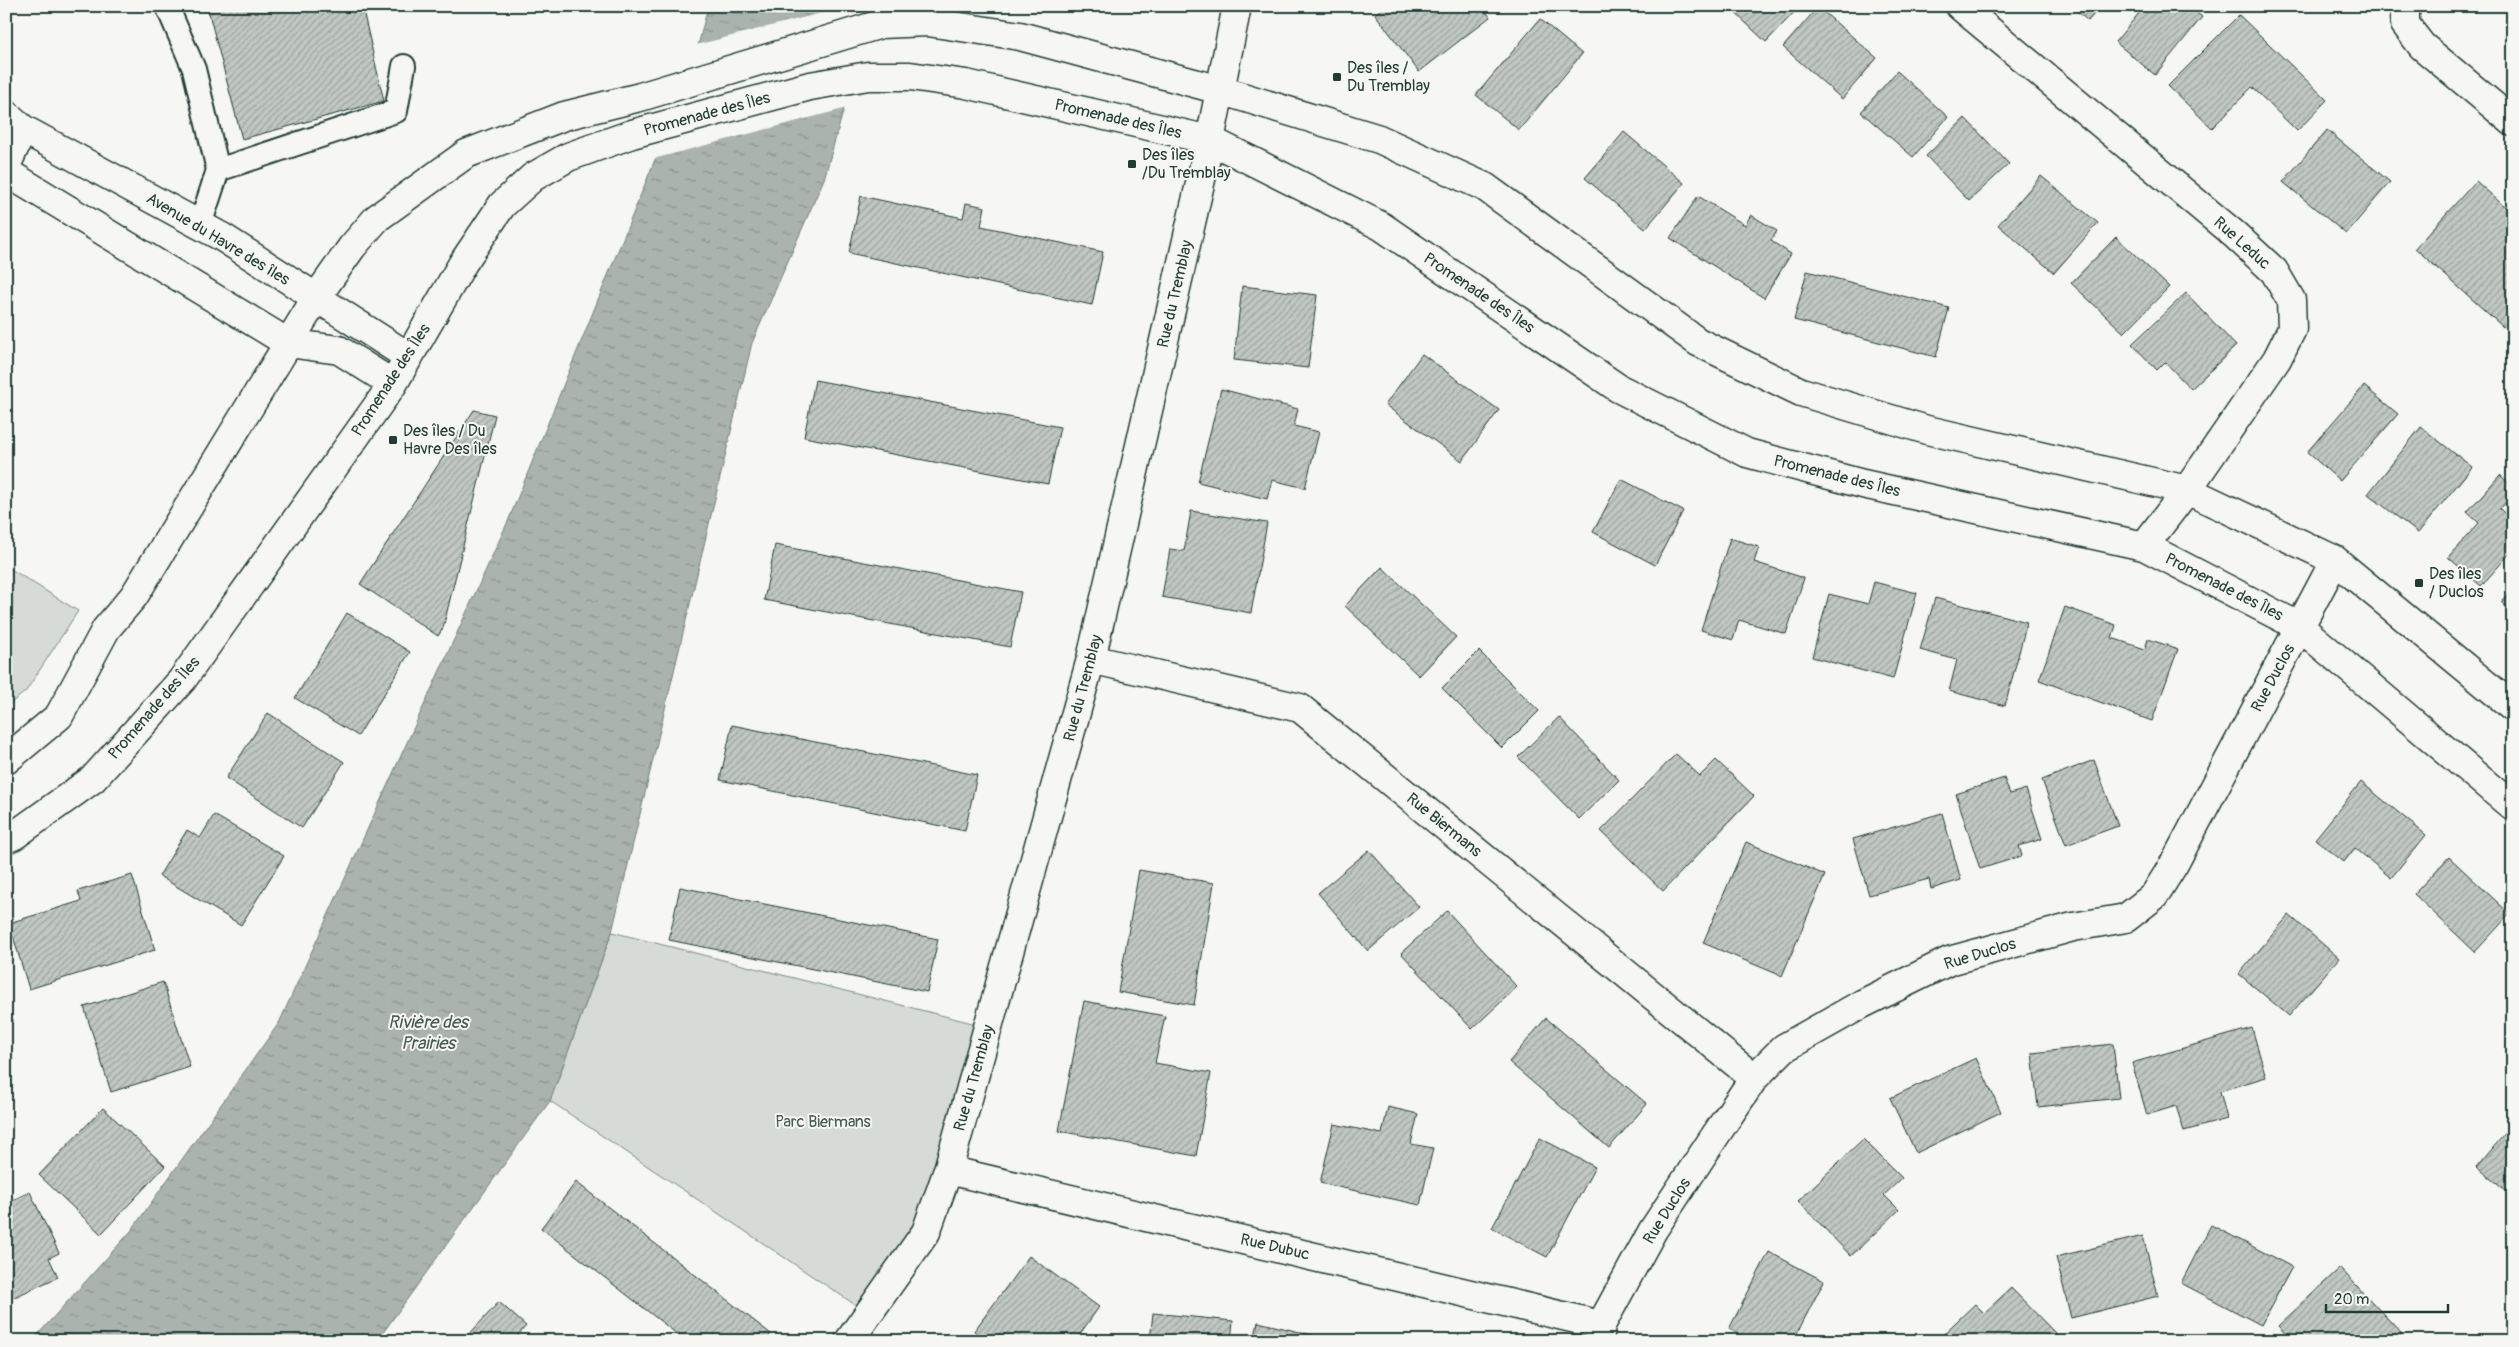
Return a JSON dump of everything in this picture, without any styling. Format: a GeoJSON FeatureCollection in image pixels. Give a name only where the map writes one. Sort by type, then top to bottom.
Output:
{"type":"FeatureCollection","features":[{"type":"Feature","properties":{"kind":"street","name":"Rue du Tremblay"},"geometry":{"type":"LineString","coordinates":[[849,1341],[926,1232],[948,1170],[1092,659],[1210,140],[1237,6]]}},
{"type":"Feature","properties":{"kind":"street","name":"Rue Leduc"},"geometry":{"type":"LineString","coordinates":[[1960,6],[2235,235],[2274,271],[2291,300],[2292,329],[2277,359],[2188,490],[2144,546]]}},
{"type":"Feature","properties":{"kind":"street"},"geometry":{"type":"LineString","coordinates":[[2405,6],[2404,24],[2422,46],[2513,122]]}},
{"type":"Feature","properties":{"kind":"street","name":"Promenade des Îles"},"geometry":{"type":"LineString","coordinates":[[6,760],[59,716],[106,629],[134,596],[316,298],[352,247],[377,218],[466,154],[564,116],[640,97],[881,24],[928,22],[1020,36],[1220,90],[1379,139],[1484,187],[1698,342],[1801,392],[1927,430],[2188,490],[2335,560],[2513,707]]}},
{"type":"Feature","properties":{"kind":"street","name":"Promenade des Îles"},"geometry":{"type":"LineString","coordinates":[[6,838],[15,835],[93,779],[182,680],[392,384],[463,263],[502,205],[533,177],[568,157],[632,134],[810,86],[868,76],[910,76],[966,84],[1210,140],[1381,226],[1618,388],[1748,452],[1863,484],[2144,546],[2300,627],[2513,807]]}},
{"type":"Feature","properties":{"kind":"street","name":"Avenue du Havre des îles"},"geometry":{"type":"LineString","coordinates":[[6,166],[15,121],[200,225],[409,357]]}},
{"type":"Feature","properties":{"kind":"street"},"geometry":{"type":"LineString","coordinates":[[6,172],[288,343],[339,350],[392,384]]}},
{"type":"Feature","properties":{"kind":"street","name":"Rue Duclos"},"geometry":{"type":"LineString","coordinates":[[1600,1333],[1653,1230],[1754,1078],[1784,1048],[1862,1004],[1949,961],[2073,927],[2126,918],[2154,896],[2174,864],[2335,560]]}},
{"type":"Feature","properties":{"kind":"street","name":"Rue Biermans"},"geometry":{"type":"LineString","coordinates":[[1092,659],[1300,708],[1754,1078]]}},
{"type":"Feature","properties":{"kind":"street","name":"Rue Dubuc"},"geometry":{"type":"LineString","coordinates":[[948,1170],[1600,1333]]}},
{"type":"Feature","properties":{"kind":"lane"},"geometry":{"type":"LineString","coordinates":[[167,6],[194,69],[218,170],[200,225]]}},
{"type":"Feature","properties":{"kind":"lane"},"geometry":{"type":"LineString","coordinates":[[218,170],[396,111],[404,66]]}},
{"type":"Feature","properties":{"kind":"green space"},"geometry":{"type":"Polygon","coordinates":[[[6,566],[78,611],[26,691],[6,707],[6,566]]]}},
{"type":"Feature","properties":{"kind":"green space","name":"Parc Biermans"},"geometry":{"type":"Polygon","coordinates":[[[612,932],[988,1027],[948,1170],[869,1314],[550,1101],[612,932]]]}},
{"type":"Feature","properties":{"kind":"water","name":"Rivière des Prairies"},"geometry":{"type":"Polygon","coordinates":[[[708,6],[873,6],[824,179],[752,343],[612,932],[550,1101],[377,1341],[32,1341],[131,1231],[279,1023],[509,519],[693,66],[708,6]]]}},
{"type":"Feature","properties":{"kind":"pier"},"geometry":{"type":"Polygon","coordinates":[[[849,6],[875,6],[847,108],[653,159],[691,66],[696,45],[849,6]]]}},
{"type":"Feature","properties":{"kind":"building"},"geometry":{"type":"Polygon","coordinates":[[[207,6],[362,6],[384,101],[242,139],[207,6]]]}},
{"type":"Feature","properties":{"kind":"building"},"geometry":{"type":"Polygon","coordinates":[[[1385,6],[1482,6],[1490,17],[1419,72],[1375,14],[1385,6]]]}},
{"type":"Feature","properties":{"kind":"building"},"geometry":{"type":"Polygon","coordinates":[[[1728,6],[1800,6],[1766,42],[1728,6]]]}},
{"type":"Feature","properties":{"kind":"building"},"geometry":{"type":"Polygon","coordinates":[[[2071,6],[2101,6],[2088,21],[2071,6]]]}},
{"type":"Feature","properties":{"kind":"building"},"geometry":{"type":"Polygon","coordinates":[[[2145,6],[2189,6],[2202,17],[2155,75],[2115,42],[2145,6]]]}},
{"type":"Feature","properties":{"kind":"building"},"geometry":{"type":"Polygon","coordinates":[[[1818,7],[1877,58],[1842,99],[1783,47],[1818,7]]]}},
{"type":"Feature","properties":{"kind":"building"},"geometry":{"type":"Polygon","coordinates":[[[2239,15],[2327,100],[2297,131],[2252,87],[2212,128],[2168,86],[2239,15]]]}},
{"type":"Feature","properties":{"kind":"building"},"geometry":{"type":"Polygon","coordinates":[[[1540,19],[1582,54],[1519,130],[1476,95],[1540,19]]]}},
{"type":"Feature","properties":{"kind":"building"},"geometry":{"type":"Polygon","coordinates":[[[1897,71],[1948,117],[1913,157],[1861,112],[1897,71]]]}},
{"type":"Feature","properties":{"kind":"building"},"geometry":{"type":"Polygon","coordinates":[[[1965,118],[2009,164],[1969,201],[1926,156],[1965,118]]]}},
{"type":"Feature","properties":{"kind":"building"},"geometry":{"type":"Polygon","coordinates":[[[2327,130],[2390,182],[2346,234],[2283,182],[2327,130]]]}},
{"type":"Feature","properties":{"kind":"building"},"geometry":{"type":"Polygon","coordinates":[[[1624,132],[1684,183],[1645,229],[1585,178],[1624,132]]]}},
{"type":"Feature","properties":{"kind":"building"},"geometry":{"type":"Polygon","coordinates":[[[2041,176],[2098,223],[2054,273],[1998,225],[2041,176]]]}},
{"type":"Feature","properties":{"kind":"building"},"geometry":{"type":"Polygon","coordinates":[[[2476,181],[2513,214],[2513,316],[2503,327],[2415,248],[2476,181]]]}},
{"type":"Feature","properties":{"kind":"building"},"geometry":{"type":"Polygon","coordinates":[[[861,196],[963,218],[966,203],[985,207],[981,226],[1103,252],[1092,305],[849,253],[861,196]]]}},
{"type":"Feature","properties":{"kind":"building"},"geometry":{"type":"Polygon","coordinates":[[[1698,196],[1745,225],[1751,215],[1777,231],[1771,241],[1791,254],[1764,298],[1670,238],[1698,196]]]}},
{"type":"Feature","properties":{"kind":"building"},"geometry":{"type":"Polygon","coordinates":[[[2116,237],[2169,287],[2124,333],[2071,283],[2116,237]]]}},
{"type":"Feature","properties":{"kind":"building"},"geometry":{"type":"Polygon","coordinates":[[[1807,271],[1949,308],[1936,357],[1794,320],[1807,271]]]}},
{"type":"Feature","properties":{"kind":"building"},"geometry":{"type":"Polygon","coordinates":[[[1242,286],[1317,295],[1308,368],[1234,360],[1242,286]]]}},
{"type":"Feature","properties":{"kind":"building"},"geometry":{"type":"Polygon","coordinates":[[[2186,293],[2236,346],[2191,389],[2165,362],[2157,370],[2132,344],[2186,293]]]}},
{"type":"Feature","properties":{"kind":"building"},"geometry":{"type":"Polygon","coordinates":[[[1422,354],[1499,410],[1462,461],[1385,405],[1422,354]]]}},
{"type":"Feature","properties":{"kind":"building"},"geometry":{"type":"Polygon","coordinates":[[[815,380],[1060,427],[1048,484],[804,437],[815,380]]]}},
{"type":"Feature","properties":{"kind":"building"},"geometry":{"type":"Polygon","coordinates":[[[2364,386],[2398,414],[2340,481],[2307,452],[2364,386]]]}},
{"type":"Feature","properties":{"kind":"building"},"geometry":{"type":"Polygon","coordinates":[[[1221,389],[1298,409],[1294,426],[1319,432],[1305,488],[1272,480],[1267,499],[1198,482],[1221,389]]]}},
{"type":"Feature","properties":{"kind":"building"},"geometry":{"type":"Polygon","coordinates":[[[474,410],[495,415],[443,628],[438,636],[360,584],[474,410]]]}},
{"type":"Feature","properties":{"kind":"building"},"geometry":{"type":"Polygon","coordinates":[[[2421,427],[2472,467],[2418,533],[2368,494],[2421,427]]]}},
{"type":"Feature","properties":{"kind":"building"},"geometry":{"type":"Polygon","coordinates":[[[2500,475],[2513,487],[2513,495],[2500,509],[2513,521],[2513,550],[2481,586],[2448,557],[2479,523],[2467,512],[2500,475]]]}},
{"type":"Feature","properties":{"kind":"building"},"geometry":{"type":"Polygon","coordinates":[[[1621,479],[1683,511],[1655,565],[1593,532],[1621,479]]]}},
{"type":"Feature","properties":{"kind":"building"},"geometry":{"type":"Polygon","coordinates":[[[1191,511],[1267,523],[1251,613],[1162,597],[1170,549],[1184,551],[1191,511]]]}},
{"type":"Feature","properties":{"kind":"building"},"geometry":{"type":"Polygon","coordinates":[[[1730,538],[1759,547],[1754,562],[1804,578],[1786,634],[1739,620],[1733,640],[1701,630],[1730,538]]]}},
{"type":"Feature","properties":{"kind":"building"},"geometry":{"type":"Polygon","coordinates":[[[775,545],[1021,592],[1010,647],[764,600],[775,545]]]}},
{"type":"Feature","properties":{"kind":"building"},"geometry":{"type":"Polygon","coordinates":[[[1382,567],[1456,637],[1419,676],[1345,606],[1382,567]]]}},
{"type":"Feature","properties":{"kind":"building"},"geometry":{"type":"Polygon","coordinates":[[[1874,582],[1917,593],[1893,679],[1812,657],[1829,594],[1868,604],[1874,582]]]}},
{"type":"Feature","properties":{"kind":"building"},"geometry":{"type":"Polygon","coordinates":[[[2513,590],[2513,613],[2501,602],[2513,590]]]}},
{"type":"Feature","properties":{"kind":"building"},"geometry":{"type":"Polygon","coordinates":[[[1935,598],[2027,622],[2005,706],[1949,691],[1957,660],[1920,650],[1935,598]]]}},
{"type":"Feature","properties":{"kind":"building"},"geometry":{"type":"Polygon","coordinates":[[[2065,607],[2116,625],[2112,638],[2145,649],[2148,639],[2178,649],[2152,721],[2039,680],[2065,607]]]}},
{"type":"Feature","properties":{"kind":"building"},"geometry":{"type":"Polygon","coordinates":[[[347,613],[410,652],[358,736],[295,698],[347,613]]]}},
{"type":"Feature","properties":{"kind":"building"},"geometry":{"type":"Polygon","coordinates":[[[1479,651],[1539,711],[1502,748],[1442,688],[1479,651]]]}},
{"type":"Feature","properties":{"kind":"building"},"geometry":{"type":"Polygon","coordinates":[[[268,713],[344,762],[302,828],[226,778],[268,713]]]}},
{"type":"Feature","properties":{"kind":"building"},"geometry":{"type":"Polygon","coordinates":[[[1559,717],[1619,780],[1579,819],[1518,757],[1559,717]]]}},
{"type":"Feature","properties":{"kind":"building"},"geometry":{"type":"Polygon","coordinates":[[[732,725],[977,775],[965,831],[720,780],[732,725]]]}},
{"type":"Feature","properties":{"kind":"building"},"geometry":{"type":"Polygon","coordinates":[[[1676,754],[1700,776],[1716,760],[1754,796],[1663,891],[1601,831],[1676,754]]]}},
{"type":"Feature","properties":{"kind":"building"},"geometry":{"type":"Polygon","coordinates":[[[2094,760],[2118,826],[2066,845],[2042,780],[2094,760]]]}},
{"type":"Feature","properties":{"kind":"building"},"geometry":{"type":"Polygon","coordinates":[[[2004,778],[2010,794],[2026,789],[2042,839],[2019,846],[2022,856],[1980,869],[1956,794],[2004,778]]]}},
{"type":"Feature","properties":{"kind":"building"},"geometry":{"type":"Polygon","coordinates":[[[2361,782],[2426,835],[2391,878],[2355,848],[2344,862],[2315,839],[2361,782]]]}},
{"type":"Feature","properties":{"kind":"building"},"geometry":{"type":"Polygon","coordinates":[[[1942,813],[1961,880],[1931,889],[1929,879],[1869,895],[1853,839],[1942,813]]]}},
{"type":"Feature","properties":{"kind":"building"},"geometry":{"type":"Polygon","coordinates":[[[214,815],[284,856],[241,925],[159,876],[187,830],[200,838],[214,815]]]}},
{"type":"Feature","properties":{"kind":"building"},"geometry":{"type":"Polygon","coordinates":[[[1746,842],[1825,875],[1782,976],[1703,943],[1746,842]]]}},
{"type":"Feature","properties":{"kind":"building"},"geometry":{"type":"Polygon","coordinates":[[[1369,850],[1419,907],[1368,951],[1318,893],[1369,850]]]}},
{"type":"Feature","properties":{"kind":"building"},"geometry":{"type":"Polygon","coordinates":[[[2449,857],[2510,914],[2475,952],[2414,894],[2449,857]]]}},
{"type":"Feature","properties":{"kind":"building"},"geometry":{"type":"Polygon","coordinates":[[[1139,870],[1214,883],[1194,1005],[1118,992],[1139,870]]]}},
{"type":"Feature","properties":{"kind":"building"},"geometry":{"type":"Polygon","coordinates":[[[132,875],[155,950],[29,989],[9,923],[81,901],[78,891],[132,875]]]}},
{"type":"Feature","properties":{"kind":"building"},"geometry":{"type":"Polygon","coordinates":[[[680,887],[938,939],[927,992],[669,940],[680,887]]]}},
{"type":"Feature","properties":{"kind":"building"},"geometry":{"type":"Polygon","coordinates":[[[1447,911],[1517,987],[1472,1029],[1401,953],[1447,911]]]}},
{"type":"Feature","properties":{"kind":"building"},"geometry":{"type":"Polygon","coordinates":[[[2289,915],[2339,958],[2289,1016],[2239,974],[2289,915]]]}},
{"type":"Feature","properties":{"kind":"building"},"geometry":{"type":"Polygon","coordinates":[[[163,982],[190,1067],[111,1092],[84,1007],[163,982]]]}},
{"type":"Feature","properties":{"kind":"building"},"geometry":{"type":"Polygon","coordinates":[[[1084,1001],[1165,1016],[1155,1063],[1211,1073],[1196,1156],[1059,1131],[1084,1001]]]}},
{"type":"Feature","properties":{"kind":"building"},"geometry":{"type":"Polygon","coordinates":[[[1546,1018],[1647,1104],[1609,1148],[1509,1062],[1546,1018]]]}},
{"type":"Feature","properties":{"kind":"building"},"geometry":{"type":"Polygon","coordinates":[[[2252,1028],[2266,1077],[2220,1091],[2227,1119],[2184,1131],[2176,1106],[2147,1115],[2132,1063],[2252,1028]]]}},
{"type":"Feature","properties":{"kind":"building"},"geometry":{"type":"Polygon","coordinates":[[[2113,1044],[2119,1098],[2038,1107],[2032,1053],[2113,1044]]]}},
{"type":"Feature","properties":{"kind":"building"},"geometry":{"type":"Polygon","coordinates":[[[1976,1058],[2001,1112],[1916,1153],[1890,1098],[1976,1058]]]}},
{"type":"Feature","properties":{"kind":"building"},"geometry":{"type":"Polygon","coordinates":[[[1388,1107],[1418,1114],[1411,1144],[1433,1148],[1420,1205],[1320,1183],[1334,1124],[1382,1134],[1388,1107]]]}},
{"type":"Feature","properties":{"kind":"building"},"geometry":{"type":"Polygon","coordinates":[[[103,1108],[165,1166],[101,1234],[39,1175],[103,1108]]]}},
{"type":"Feature","properties":{"kind":"building"},"geometry":{"type":"Polygon","coordinates":[[[2513,1124],[2513,1196],[2477,1167],[2513,1124]]]}},
{"type":"Feature","properties":{"kind":"building"},"geometry":{"type":"Polygon","coordinates":[[[1540,1138],[1595,1167],[1547,1257],[1492,1228],[1540,1138]]]}},
{"type":"Feature","properties":{"kind":"building"},"geometry":{"type":"Polygon","coordinates":[[[1863,1139],[1902,1178],[1884,1195],[1899,1210],[1851,1256],[1798,1201],[1863,1139]]]}},
{"type":"Feature","properties":{"kind":"building"},"geometry":{"type":"Polygon","coordinates":[[[576,1182],[771,1334],[765,1341],[686,1341],[541,1228],[576,1182]]]}},
{"type":"Feature","properties":{"kind":"building"},"geometry":{"type":"Polygon","coordinates":[[[30,1192],[59,1253],[49,1258],[58,1277],[6,1301],[6,1203],[30,1192]]]}},
{"type":"Feature","properties":{"kind":"building"},"geometry":{"type":"Polygon","coordinates":[[[2211,1225],[2292,1267],[2261,1325],[2181,1283],[2211,1225]]]}},
{"type":"Feature","properties":{"kind":"building"},"geometry":{"type":"Polygon","coordinates":[[[2143,1236],[2158,1296],[2071,1318],[2056,1257],[2143,1236]]]}},
{"type":"Feature","properties":{"kind":"building"},"geometry":{"type":"Polygon","coordinates":[[[1769,1252],[1824,1281],[1793,1341],[1752,1341],[1729,1329],[1769,1252]]]}},
{"type":"Feature","properties":{"kind":"building"},"geometry":{"type":"Polygon","coordinates":[[[1029,1256],[1099,1307],[1075,1341],[987,1341],[974,1331],[1029,1256]]]}},
{"type":"Feature","properties":{"kind":"building"},"geometry":{"type":"Polygon","coordinates":[[[2340,1268],[2402,1334],[2394,1341],[2292,1341],[2278,1326],[2340,1268]]]}},
{"type":"Feature","properties":{"kind":"building"},"geometry":{"type":"Polygon","coordinates":[[[2011,1288],[2057,1335],[2051,1341],[1936,1341],[1975,1304],[1984,1313],[2011,1288]]]}},
{"type":"Feature","properties":{"kind":"building"},"geometry":{"type":"Polygon","coordinates":[[[499,1302],[526,1326],[518,1335],[524,1341],[463,1341],[499,1302]]]}},
{"type":"Feature","properties":{"kind":"building"},"geometry":{"type":"Polygon","coordinates":[[[1153,1313],[1233,1321],[1231,1341],[1150,1341],[1153,1313]]]}},
{"type":"Feature","properties":{"kind":"building"},"geometry":{"type":"Polygon","coordinates":[[[1258,1322],[1337,1341],[1254,1341],[1258,1322]]]}},
{"type":"Feature","properties":{"kind":"place","name":"Des îles / Du Tremblay"},"geometry":{"type":"Point","coordinates":[1337,77]}},
{"type":"Feature","properties":{"kind":"place","name":"Des îles /Du Tremblay"},"geometry":{"type":"Point","coordinates":[1132,164]}},
{"type":"Feature","properties":{"kind":"place","name":"Des îles / Du Havre Des îles"},"geometry":{"type":"Point","coordinates":[393,440]}},
{"type":"Feature","properties":{"kind":"place","name":"Des îles / Duclos"},"geometry":{"type":"Point","coordinates":[2419,583]}}]}
